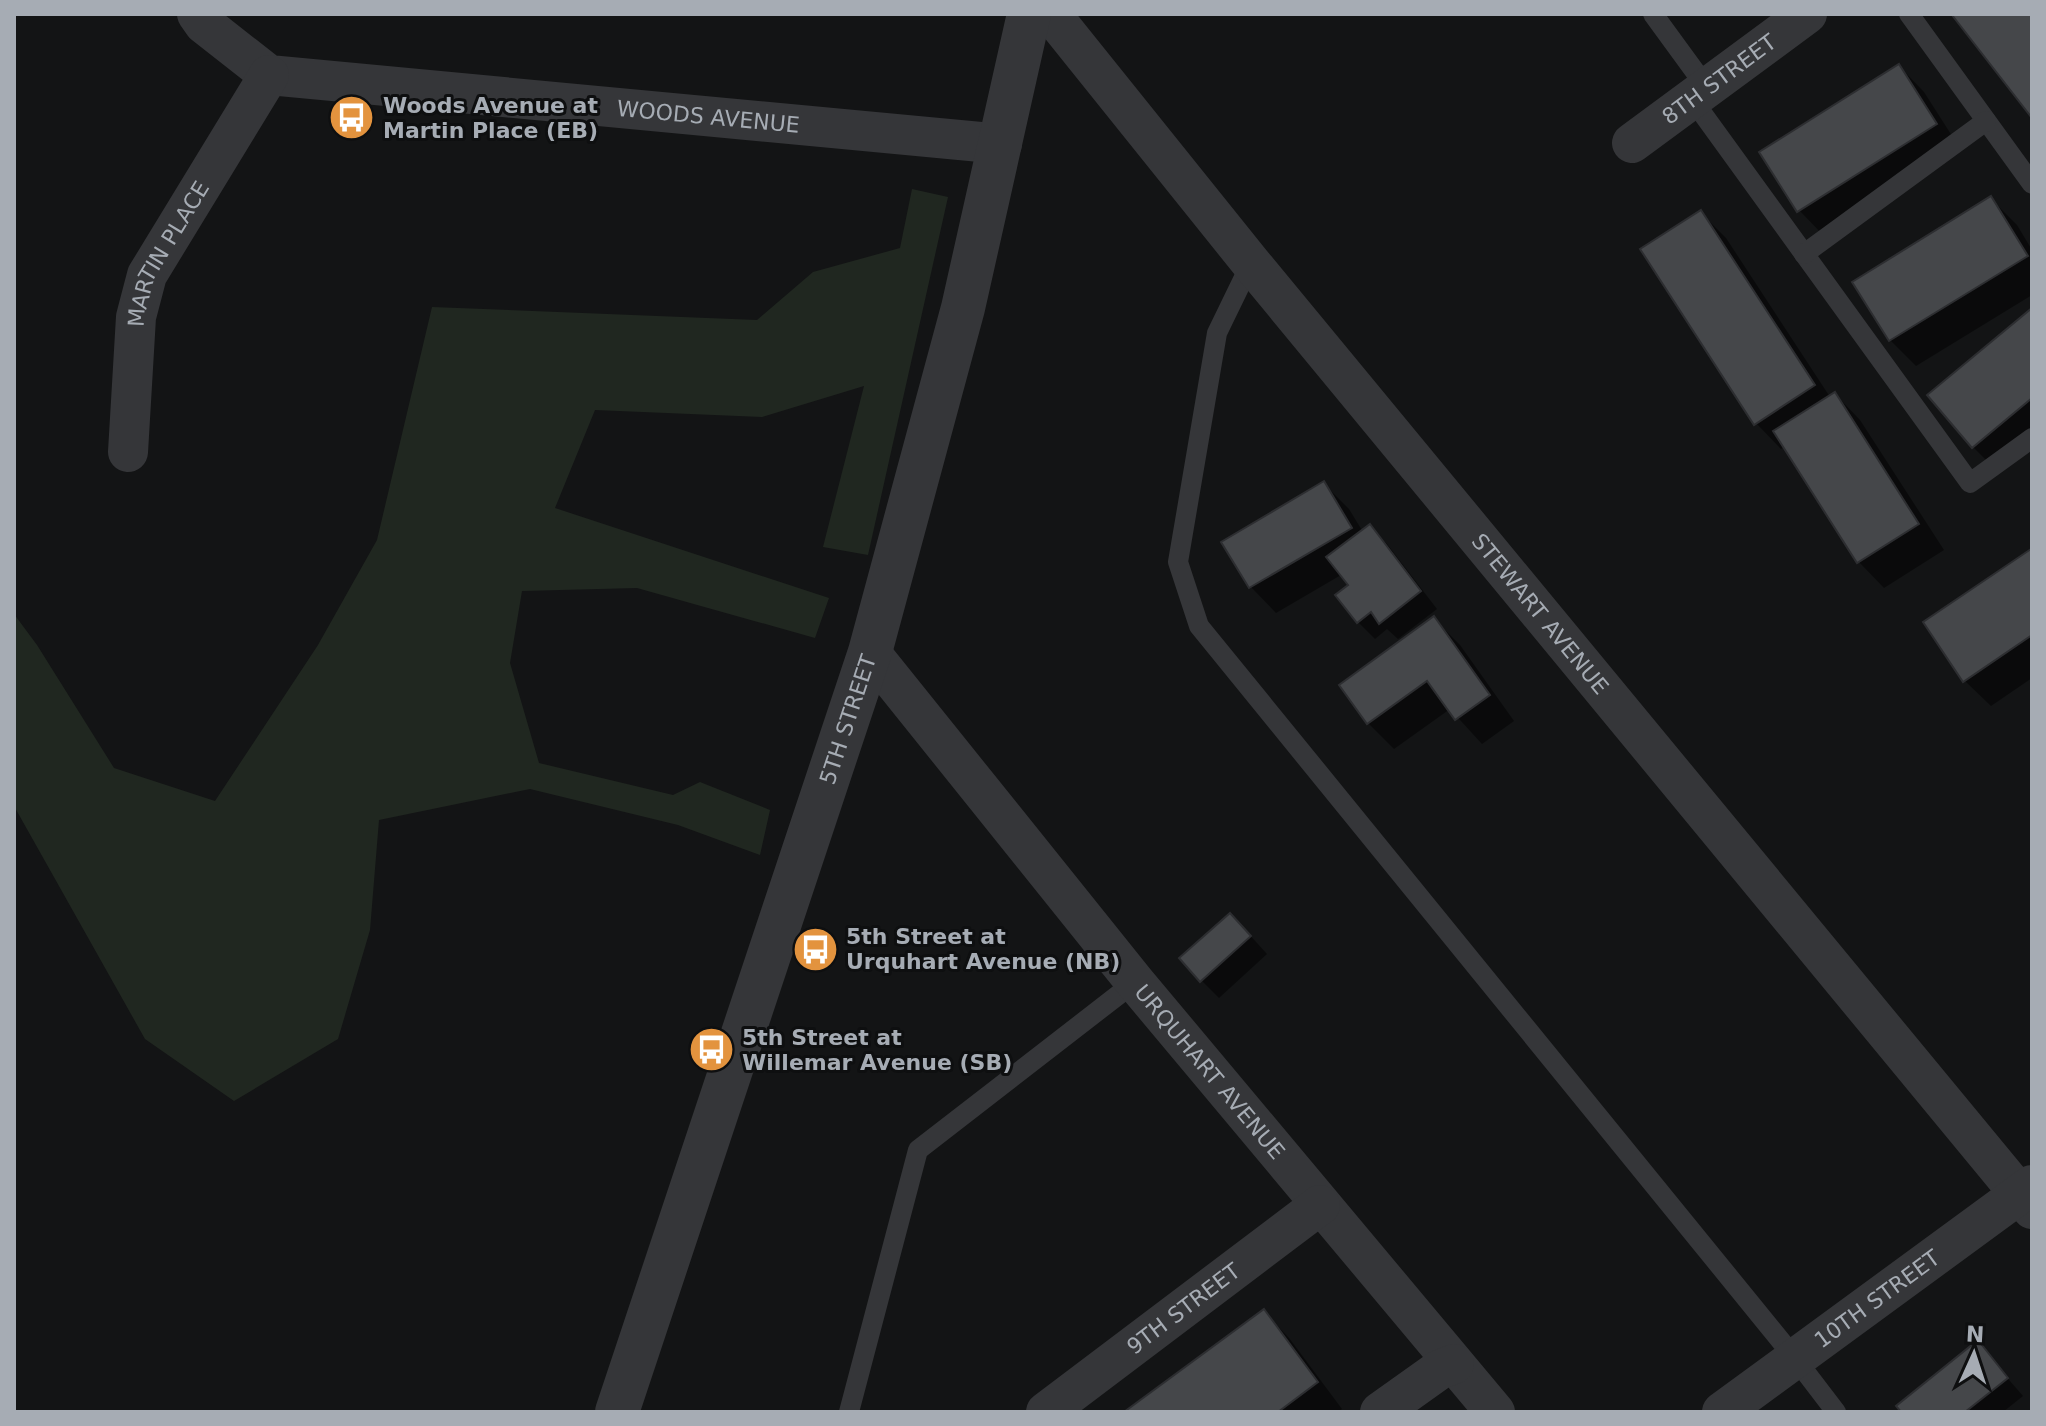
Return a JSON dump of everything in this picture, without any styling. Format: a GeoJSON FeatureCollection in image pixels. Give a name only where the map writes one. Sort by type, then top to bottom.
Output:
{"type":"FeatureCollection","features":[{"type":"Feature","properties":{"kind":"street"},"geometry":{"type":"LineString","coordinates":[[197,14],[204,24],[269,75]]}},
{"type":"Feature","properties":{"kind":"street","name":"5TH STREET"},"geometry":{"type":"LineString","coordinates":[[617,1412],[870,652],[963,308],[1029,14]]}},
{"type":"Feature","properties":{"kind":"street","name":"STEWART AVENUE"},"geometry":{"type":"LineString","coordinates":[[1051,14],[1251,263],[2028,1196]]}},
{"type":"Feature","properties":{"kind":"street","name":"8TH STREET"},"geometry":{"type":"LineString","coordinates":[[1632,143],[1807,14]]}},
{"type":"Feature","properties":{"kind":"street","name":"WOODS AVENUE"},"geometry":{"type":"LineString","coordinates":[[269,75],[1002,144]]}},
{"type":"Feature","properties":{"kind":"street","name":"MARTIN PLACE"},"geometry":{"type":"LineString","coordinates":[[128,452],[136,317],[147,275],[269,75]]}},
{"type":"Feature","properties":{"kind":"street","name":"URQUHART AVENUE"},"geometry":{"type":"LineString","coordinates":[[870,652],[1135,982],[1495,1412]]}},
{"type":"Feature","properties":{"kind":"street","name":"10TH STREET"},"geometry":{"type":"LineString","coordinates":[[1722,1412],[1794,1357],[2028,1196]]}},
{"type":"Feature","properties":{"kind":"street","name":"9TH STREET"},"geometry":{"type":"LineString","coordinates":[[1046,1412],[1320,1205]]}},
{"type":"Feature","properties":{"kind":"street"},"geometry":{"type":"LineString","coordinates":[[1380,1412],[1439,1370],[1454,1364]]}},
{"type":"Feature","properties":{"kind":"lane"},"geometry":{"type":"LineString","coordinates":[[1653,14],[1699,94],[1804,254],[1970,483],[2032,438]]}},
{"type":"Feature","properties":{"kind":"lane"},"geometry":{"type":"LineString","coordinates":[[1909,14],[2032,184]]}},
{"type":"Feature","properties":{"kind":"lane"},"geometry":{"type":"LineString","coordinates":[[1804,254],[1986,121]]}},
{"type":"Feature","properties":{"kind":"lane"},"geometry":{"type":"LineString","coordinates":[[1251,263],[1217,333],[1178,562],[1199,626],[1836,1412]]}},
{"type":"Feature","properties":{"kind":"lane"},"geometry":{"type":"LineString","coordinates":[[849,1412],[918,1150],[1135,982]]}},
{"type":"Feature","properties":{"kind":"shaded area"},"geometry":{"type":"Polygon","coordinates":[[[912,189],[948,197],[868,555],[823,547],[864,386],[762,417],[595,410],[555,508],[829,598],[815,638],[637,588],[522,591],[510,663],[539,763],[673,795],[700,782],[770,810],[760,855],[678,825],[530,789],[379,820],[370,930],[338,1039],[234,1101],[145,1039],[14,806],[14,614],[37,645],[114,768],[215,801],[318,645],[377,540],[432,307],[757,320],[813,272],[900,248],[912,189]]]}},
{"type":"Feature","properties":{"kind":"building"},"geometry":{"type":"Polygon","coordinates":[[[2032,14],[2032,118],[1952,15],[2032,14]]]}},
{"type":"Feature","properties":{"kind":"building"},"geometry":{"type":"Polygon","coordinates":[[[1899,64],[1937,124],[1797,212],[1759,152],[1899,64]]]}},
{"type":"Feature","properties":{"kind":"building"},"geometry":{"type":"Polygon","coordinates":[[[1991,196],[2028,256],[1889,341],[1852,282],[1991,196]]]}},
{"type":"Feature","properties":{"kind":"building"},"geometry":{"type":"Polygon","coordinates":[[[1701,210],[1815,385],[1754,425],[1640,249],[1701,210]]]}},
{"type":"Feature","properties":{"kind":"building"},"geometry":{"type":"Polygon","coordinates":[[[2032,308],[2032,398],[1972,448],[1927,395],[2032,308]]]}},
{"type":"Feature","properties":{"kind":"building"},"geometry":{"type":"Polygon","coordinates":[[[1835,392],[1919,524],[1857,563],[1773,431],[1835,392]]]}},
{"type":"Feature","properties":{"kind":"building"},"geometry":{"type":"Polygon","coordinates":[[[1324,481],[1352,528],[1249,588],[1221,542],[1324,481]]]}},
{"type":"Feature","properties":{"kind":"building"},"geometry":{"type":"Polygon","coordinates":[[[1370,524],[1421,591],[1379,624],[1371,612],[1357,623],[1335,595],[1348,585],[1326,557],[1370,524]]]}},
{"type":"Feature","properties":{"kind":"building"},"geometry":{"type":"Polygon","coordinates":[[[2031,549],[2032,635],[1963,682],[1923,622],[2031,549]]]}},
{"type":"Feature","properties":{"kind":"building"},"geometry":{"type":"Polygon","coordinates":[[[1434,616],[1490,695],[1455,720],[1427,681],[1367,724],[1339,685],[1434,616]]]}},
{"type":"Feature","properties":{"kind":"building"},"geometry":{"type":"Polygon","coordinates":[[[1230,913],[1251,936],[1200,982],[1179,958],[1230,913]]]}},
{"type":"Feature","properties":{"kind":"building"},"geometry":{"type":"Polygon","coordinates":[[[1264,1309],[1318,1382],[1278,1412],[1124,1412],[1264,1309]]]}},
{"type":"Feature","properties":{"kind":"building"},"geometry":{"type":"Polygon","coordinates":[[[1978,1340],[2008,1378],[1965,1412],[1901,1412],[1896,1406],[1978,1340]]]}},
{"type":"Feature","properties":{"kind":"place","name":"Woods Avenue at Martin Place (EB)"},"geometry":{"type":"Point","coordinates":[352,118]}},
{"type":"Feature","properties":{"kind":"place","name":"5th Street at Urquhart Avenue (NB)"},"geometry":{"type":"Point","coordinates":[815,949]}},
{"type":"Feature","properties":{"kind":"place","name":"5th Street at Willemar Avenue (SB)"},"geometry":{"type":"Point","coordinates":[711,1050]}}]}
